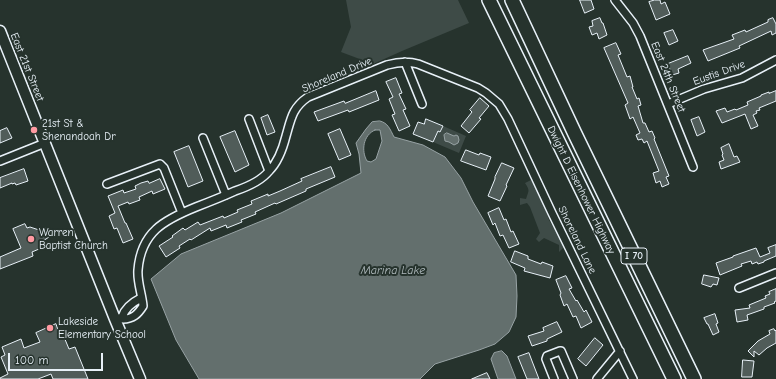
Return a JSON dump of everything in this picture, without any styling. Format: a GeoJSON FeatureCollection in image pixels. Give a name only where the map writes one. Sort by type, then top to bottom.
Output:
{"type":"FeatureCollection","features":[{"type":"Feature","properties":{"kind":"highway","name":"Dwight D Eisenhower Highway"},"geometry":{"type":"LineString","coordinates":[[489,0],[674,379]]}},
{"type":"Feature","properties":{"kind":"highway","name":"Dwight D Eisenhower Highway"},"geometry":{"type":"LineString","coordinates":[[512,0],[575,134],[694,379]]}},
{"type":"Feature","properties":{"kind":"main road","name":"East 21st Street"},"geometry":{"type":"LineString","coordinates":[[0,31],[118,318],[140,379]]}},
{"type":"Feature","properties":{"kind":"street","name":"East 24th Street"},"geometry":{"type":"LineString","coordinates":[[615,0],[633,23],[640,36],[693,167]]}},
{"type":"Feature","properties":{"kind":"street","name":"Eustis Drive"},"geometry":{"type":"LineString","coordinates":[[668,104],[704,89],[742,78],[776,60]]}},
{"type":"Feature","properties":{"kind":"street"},"geometry":{"type":"LineString","coordinates":[[405,62],[422,104]]}},
{"type":"Feature","properties":{"kind":"street","name":"Shoreland Drive"},"geometry":{"type":"LineString","coordinates":[[118,318],[132,318],[143,306],[138,270],[140,257],[151,234],[170,219],[253,183],[269,171],[281,150],[291,116],[300,103],[308,97],[387,65],[405,62],[418,64],[478,88],[490,96],[503,109]]}},
{"type":"Feature","properties":{"kind":"street","name":"Shoreland Lane"},"geometry":{"type":"LineString","coordinates":[[503,109],[633,379]]}},
{"type":"Feature","properties":{"kind":"street"},"geometry":{"type":"LineString","coordinates":[[249,119],[269,171]]}},
{"type":"Feature","properties":{"kind":"street"},"geometry":{"type":"LineString","coordinates":[[203,138],[226,195]]}},
{"type":"Feature","properties":{"kind":"street"},"geometry":{"type":"LineString","coordinates":[[0,161],[45,143]]}},
{"type":"Feature","properties":{"kind":"street"},"geometry":{"type":"LineString","coordinates":[[107,184],[157,165],[161,165],[164,168],[182,213]]}},
{"type":"Feature","properties":{"kind":"street"},"geometry":{"type":"LineString","coordinates":[[739,288],[776,274]]}},
{"type":"Feature","properties":{"kind":"street"},"geometry":{"type":"LineString","coordinates":[[118,318],[141,298]]}},
{"type":"Feature","properties":{"kind":"street"},"geometry":{"type":"LineString","coordinates":[[554,379],[546,359],[547,356],[560,351],[572,379]]}},
{"type":"Feature","properties":{"kind":"street"},"geometry":{"type":"LineString","coordinates":[[597,379],[620,351]]}},
{"type":"Feature","properties":{"kind":"shaded area"},"geometry":{"type":"Polygon","coordinates":[[[346,0],[458,0],[469,23],[373,64],[341,52],[351,27],[346,0]]]}},
{"type":"Feature","properties":{"kind":"shaded area"},"geometry":{"type":"Polygon","coordinates":[[[443,126],[466,136],[459,153],[433,142],[438,131],[440,132],[443,126]]]}},
{"type":"Feature","properties":{"kind":"shaded area"},"geometry":{"type":"Polygon","coordinates":[[[531,180],[542,200],[549,220],[562,241],[563,248],[559,252],[559,245],[544,238],[539,242],[536,239],[540,233],[530,207],[527,203],[520,205],[520,198],[526,199],[528,192],[525,183],[531,180]]]}},
{"type":"Feature","properties":{"kind":"water","name":"Marina Lake"},"geometry":{"type":"Polygon","coordinates":[[[372,122],[383,122],[394,137],[423,145],[445,157],[461,178],[473,202],[516,275],[516,317],[509,332],[495,344],[435,364],[420,379],[199,379],[176,340],[151,279],[181,254],[281,213],[361,173],[356,143],[372,122]],[[380,130],[371,132],[366,139],[364,144],[364,153],[367,161],[371,162],[376,159],[382,141],[380,130]]]}},
{"type":"Feature","properties":{"kind":"water"},"geometry":{"type":"Polygon","coordinates":[[[447,133],[458,136],[458,143],[454,145],[445,141],[444,135],[447,133]]]}},
{"type":"Feature","properties":{"kind":"water"},"geometry":{"type":"Polygon","coordinates":[[[502,351],[507,356],[516,379],[498,379],[491,359],[494,353],[502,351]]]}},
{"type":"Feature","properties":{"kind":"building"},"geometry":{"type":"Polygon","coordinates":[[[580,0],[591,0],[594,9],[585,13],[580,0]]]}},
{"type":"Feature","properties":{"kind":"building"},"geometry":{"type":"Polygon","coordinates":[[[660,0],[661,4],[665,2],[670,14],[656,20],[649,2],[660,0]]]}},
{"type":"Feature","properties":{"kind":"building"},"geometry":{"type":"Polygon","coordinates":[[[600,18],[607,35],[599,39],[597,33],[592,35],[589,27],[593,26],[592,21],[600,18]]]}},
{"type":"Feature","properties":{"kind":"building"},"geometry":{"type":"Polygon","coordinates":[[[773,18],[776,24],[776,33],[772,35],[771,31],[739,46],[740,48],[708,61],[703,50],[734,39],[732,35],[745,30],[746,32],[768,22],[768,20],[773,18]]]}},
{"type":"Feature","properties":{"kind":"building"},"geometry":{"type":"Polygon","coordinates":[[[673,30],[678,41],[669,45],[664,33],[673,30]]]}},
{"type":"Feature","properties":{"kind":"building"},"geometry":{"type":"Polygon","coordinates":[[[616,43],[621,54],[618,55],[627,77],[630,76],[632,87],[637,99],[639,98],[641,105],[638,106],[643,123],[645,123],[649,132],[652,131],[669,176],[666,177],[669,184],[662,187],[660,181],[656,183],[653,173],[659,171],[647,141],[644,143],[642,139],[638,140],[636,135],[640,133],[633,117],[630,119],[625,105],[628,103],[604,48],[616,43]]]}},
{"type":"Feature","properties":{"kind":"building"},"geometry":{"type":"Polygon","coordinates":[[[688,56],[691,63],[678,69],[679,73],[672,75],[668,64],[688,56]]]}},
{"type":"Feature","properties":{"kind":"building"},"geometry":{"type":"Polygon","coordinates":[[[396,78],[402,93],[399,94],[406,109],[403,110],[410,126],[399,131],[392,115],[395,114],[389,99],[393,97],[386,82],[396,78]]]}},
{"type":"Feature","properties":{"kind":"building"},"geometry":{"type":"Polygon","coordinates":[[[376,91],[379,100],[349,112],[348,110],[318,121],[314,112],[344,101],[345,103],[376,91]]]}},
{"type":"Feature","properties":{"kind":"building"},"geometry":{"type":"Polygon","coordinates":[[[776,91],[776,101],[759,108],[760,110],[756,111],[757,113],[753,115],[758,126],[751,129],[745,114],[722,123],[716,111],[725,108],[727,112],[736,110],[748,105],[747,102],[761,95],[776,91]]]}},
{"type":"Feature","properties":{"kind":"building"},"geometry":{"type":"Polygon","coordinates":[[[480,98],[489,106],[479,118],[481,119],[469,133],[461,126],[472,112],[470,110],[480,98]]]}},
{"type":"Feature","properties":{"kind":"building"},"geometry":{"type":"Polygon","coordinates":[[[268,115],[275,132],[267,135],[261,118],[268,115]]]}},
{"type":"Feature","properties":{"kind":"building"},"geometry":{"type":"Polygon","coordinates":[[[699,117],[705,132],[697,136],[691,120],[699,117]]]}},
{"type":"Feature","properties":{"kind":"building"},"geometry":{"type":"Polygon","coordinates":[[[426,119],[443,126],[440,132],[438,131],[433,142],[413,134],[418,122],[424,124],[426,119]]]}},
{"type":"Feature","properties":{"kind":"building"},"geometry":{"type":"Polygon","coordinates":[[[7,128],[12,138],[0,143],[0,131],[7,128]]]}},
{"type":"Feature","properties":{"kind":"building"},"geometry":{"type":"Polygon","coordinates":[[[340,129],[351,155],[339,160],[328,134],[340,129]]]}},
{"type":"Feature","properties":{"kind":"building"},"geometry":{"type":"Polygon","coordinates":[[[235,131],[249,165],[235,172],[220,137],[235,131]]]}},
{"type":"Feature","properties":{"kind":"building"},"geometry":{"type":"Polygon","coordinates":[[[729,144],[734,157],[737,156],[740,162],[721,169],[719,162],[724,160],[721,148],[729,144]]]}},
{"type":"Feature","properties":{"kind":"building"},"geometry":{"type":"Polygon","coordinates":[[[189,146],[203,181],[188,187],[174,152],[189,146]]]}},
{"type":"Feature","properties":{"kind":"building"},"geometry":{"type":"Polygon","coordinates":[[[466,150],[479,155],[480,153],[491,157],[486,170],[461,161],[466,150]]]}},
{"type":"Feature","properties":{"kind":"building"},"geometry":{"type":"Polygon","coordinates":[[[502,163],[514,168],[500,201],[488,196],[502,163]]]}},
{"type":"Feature","properties":{"kind":"building"},"geometry":{"type":"Polygon","coordinates":[[[331,167],[335,177],[306,189],[306,191],[255,212],[256,214],[241,220],[242,222],[227,228],[226,225],[211,231],[210,228],[179,246],[180,248],[166,257],[159,246],[183,228],[185,230],[198,222],[200,225],[223,216],[224,218],[238,212],[237,210],[252,204],[251,201],[280,191],[302,181],[301,179],[331,167]]]}},
{"type":"Feature","properties":{"kind":"building"},"geometry":{"type":"Polygon","coordinates":[[[24,169],[28,181],[16,185],[15,183],[12,183],[0,188],[0,178],[24,169]]]}},
{"type":"Feature","properties":{"kind":"building"},"geometry":{"type":"Polygon","coordinates":[[[160,179],[165,189],[153,194],[152,191],[139,197],[140,200],[129,204],[128,202],[118,206],[133,239],[123,243],[117,228],[114,229],[109,216],[115,213],[108,196],[123,190],[124,193],[136,189],[135,186],[141,183],[148,181],[149,183],[160,179]]]}},
{"type":"Feature","properties":{"kind":"building"},"geometry":{"type":"Polygon","coordinates":[[[499,208],[504,220],[506,219],[511,232],[513,231],[519,244],[509,248],[503,235],[500,236],[495,223],[493,225],[488,213],[499,208]]]}},
{"type":"Feature","properties":{"kind":"building"},"geometry":{"type":"Polygon","coordinates":[[[25,224],[27,228],[30,227],[39,230],[46,228],[49,237],[43,241],[39,249],[32,252],[33,256],[0,269],[0,257],[21,248],[13,229],[25,224]]]}},
{"type":"Feature","properties":{"kind":"building"},"geometry":{"type":"Polygon","coordinates":[[[776,245],[776,256],[758,264],[757,262],[752,264],[751,261],[741,264],[742,266],[720,275],[716,263],[756,248],[760,257],[770,253],[768,248],[776,245]]]}},
{"type":"Feature","properties":{"kind":"building"},"geometry":{"type":"Polygon","coordinates":[[[515,251],[528,256],[528,259],[541,264],[542,262],[553,266],[550,278],[524,271],[525,268],[511,262],[515,251]]]}},
{"type":"Feature","properties":{"kind":"building"},"geometry":{"type":"Polygon","coordinates":[[[704,275],[719,278],[717,285],[713,284],[711,287],[702,284],[704,275]]]}},
{"type":"Feature","properties":{"kind":"building"},"geometry":{"type":"Polygon","coordinates":[[[566,276],[572,288],[569,289],[584,312],[586,310],[592,322],[581,328],[576,316],[573,317],[567,304],[564,306],[560,295],[561,293],[556,280],[566,276]]]}},
{"type":"Feature","properties":{"kind":"building"},"geometry":{"type":"Polygon","coordinates":[[[776,289],[775,303],[747,315],[748,320],[737,322],[735,310],[750,308],[749,305],[766,298],[765,296],[770,294],[769,292],[776,289]]]}},
{"type":"Feature","properties":{"kind":"building"},"geometry":{"type":"Polygon","coordinates":[[[715,314],[719,332],[713,335],[704,318],[715,314]]]}},
{"type":"Feature","properties":{"kind":"building"},"geometry":{"type":"Polygon","coordinates":[[[557,322],[562,332],[547,339],[547,341],[532,346],[528,336],[544,331],[543,328],[557,322]]]}},
{"type":"Feature","properties":{"kind":"building","name":"Lakeside Elementary School"},"geometry":{"type":"Polygon","coordinates":[[[56,324],[59,333],[62,332],[69,349],[75,347],[88,379],[53,379],[51,374],[38,379],[0,379],[8,374],[1,357],[5,355],[2,347],[21,339],[24,348],[40,342],[36,333],[56,324]]]}},
{"type":"Feature","properties":{"kind":"building"},"geometry":{"type":"Polygon","coordinates":[[[774,329],[775,331],[776,330],[776,343],[759,355],[754,351],[754,357],[748,351],[758,341],[770,334],[769,331],[774,329]]]}},
{"type":"Feature","properties":{"kind":"building"},"geometry":{"type":"Polygon","coordinates":[[[595,338],[603,345],[586,366],[578,359],[595,338]]]}},
{"type":"Feature","properties":{"kind":"building"},"geometry":{"type":"Polygon","coordinates":[[[529,353],[539,379],[527,379],[518,357],[529,353]]]}},
{"type":"Feature","properties":{"kind":"building"},"geometry":{"type":"Polygon","coordinates":[[[743,360],[754,361],[752,377],[742,377],[743,360]]]}},
{"type":"Feature","properties":{"kind":"building"},"geometry":{"type":"Polygon","coordinates":[[[487,373],[490,379],[472,379],[487,373]]]}},
{"type":"Feature","properties":{"kind":"place","name":"21st St & Shenandoah Dr"},"geometry":{"type":"Point","coordinates":[34,130]}},
{"type":"Feature","properties":{"kind":"place","name":"Warren Baptist Church"},"geometry":{"type":"Point","coordinates":[31,239]}},
{"type":"Feature","properties":{"kind":"place","name":"Lakeside Elementary School"},"geometry":{"type":"Point","coordinates":[50,328]}}]}
